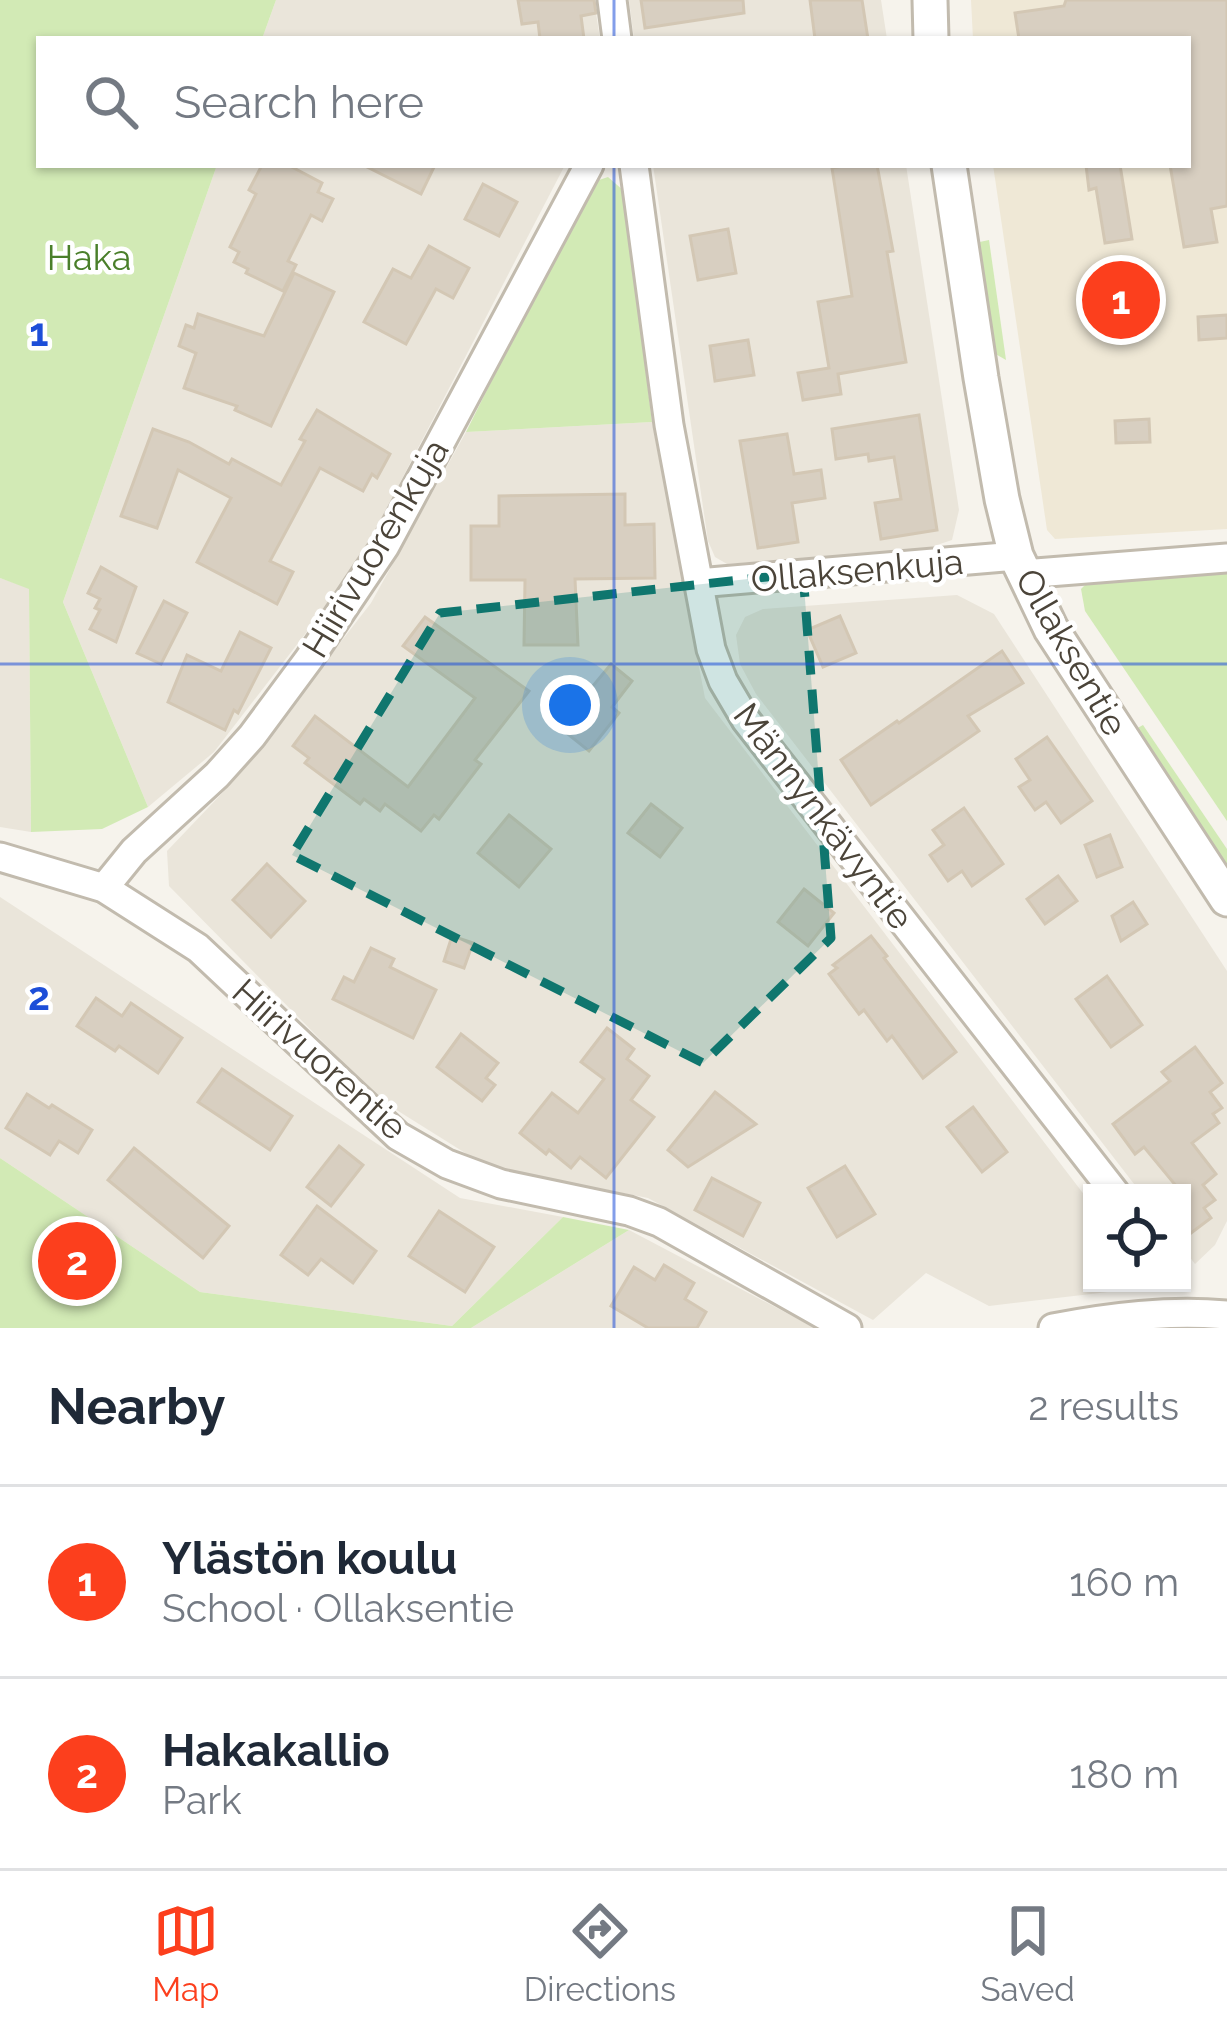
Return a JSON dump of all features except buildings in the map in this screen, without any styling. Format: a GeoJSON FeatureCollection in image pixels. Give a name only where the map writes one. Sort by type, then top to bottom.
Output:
{"type":"FeatureCollection","features":[{"type":"Feature","properties":{"kind":"street"},"geometry":{"type":"LineString","coordinates":[[612,0],[617,36]]}},
{"type":"Feature","properties":{"kind":"street"},"geometry":{"type":"LineString","coordinates":[[930,0],[931,36]]}},
{"type":"Feature","properties":{"kind":"street","name":"Hiirivuorenkuja"},"geometry":{"type":"LineString","coordinates":[[104,888],[134,851],[252,736],[385,546],[587,168]]}},
{"type":"Feature","properties":{"kind":"street","name":"Männynkävyntie"},"geometry":{"type":"LineString","coordinates":[[634,168],[669,425],[710,649],[723,681],[746,720],[1108,1184]]}},
{"type":"Feature","properties":{"kind":"street","name":"Ollaksentie"},"geometry":{"type":"LineString","coordinates":[[949,168],[1002,499],[1019,565],[1051,629],[1227,899]]}},
{"type":"Feature","properties":{"kind":"street","name":"Ollaksenkuja"},"geometry":{"type":"LineString","coordinates":[[698,584],[1227,558]]}},
{"type":"Feature","properties":{"kind":"street","name":"Hiirivuorentie"},"geometry":{"type":"LineString","coordinates":[[0,857],[104,888],[199,948],[398,1136],[430,1155],[501,1184],[629,1211],[659,1222],[847,1328]]}},
{"type":"Feature","properties":{"kind":"street"},"geometry":{"type":"LineString","coordinates":[[1053,1328],[1162,1313],[1227,1315]]}},
{"type":"Feature","properties":{"kind":"highlighted area"},"geometry":{"type":"Polygon","coordinates":[[[803,573],[831,938],[703,1063],[292,855],[440,613],[803,573]]]}},
{"type":"Feature","properties":{"kind":"shaded area"},"geometry":{"type":"Polygon","coordinates":[[[276,0],[594,0],[600,36],[263,36],[276,0]]]}},
{"type":"Feature","properties":{"kind":"shaded area"},"geometry":{"type":"Polygon","coordinates":[[[629,0],[881,0],[887,36],[634,36],[629,0]]]}},
{"type":"Feature","properties":{"kind":"shaded area"},"geometry":{"type":"Polygon","coordinates":[[[971,0],[1227,0],[1227,529],[1055,539],[1047,530],[993,168],[1191,168],[1191,36],[973,36],[971,0]]]}},
{"type":"Feature","properties":{"kind":"shaded area"},"geometry":{"type":"Polygon","coordinates":[[[216,168],[563,168],[378,525],[339,590],[214,752],[148,807],[63,602],[216,168]]]}},
{"type":"Feature","properties":{"kind":"shaded area"},"geometry":{"type":"Polygon","coordinates":[[[653,168],[906,168],[959,510],[952,540],[925,549],[727,564],[715,557],[708,541],[653,168]]]}},
{"type":"Feature","properties":{"kind":"shaded area"},"geometry":{"type":"Polygon","coordinates":[[[652,422],[705,698],[1083,1193],[1083,1292],[1108,1292],[989,1306],[926,1273],[873,1320],[648,1198],[486,1166],[379,1099],[169,886],[167,851],[228,787],[371,603],[466,432],[652,422]]]}},
{"type":"Feature","properties":{"kind":"shaded area"},"geometry":{"type":"Polygon","coordinates":[[[0,578],[29,588],[31,832],[0,827],[0,578]]]}},
{"type":"Feature","properties":{"kind":"shaded area"},"geometry":{"type":"Polygon","coordinates":[[[957,595],[994,614],[1227,971],[1227,1221],[1215,1245],[1195,1264],[1191,1259],[1191,1184],[1134,1184],[756,694],[740,664],[736,635],[745,617],[763,609],[957,595]]]}},
{"type":"Feature","properties":{"kind":"shaded area"},"geometry":{"type":"Polygon","coordinates":[[[0,897],[460,1198],[563,1217],[452,1326],[200,1292],[0,1158],[0,897]]]}},
{"type":"Feature","properties":{"kind":"shaded area"},"geometry":{"type":"Polygon","coordinates":[[[629,1230],[815,1328],[471,1328],[629,1230]]]}},
{"type":"Feature","properties":{"kind":"green space","name":"Haka"},"geometry":{"type":"Polygon","coordinates":[[[0,0],[276,0],[263,36],[36,36],[36,168],[216,168],[63,602],[148,807],[102,829],[31,832],[29,589],[0,578],[0,0]]]}},
{"type":"Feature","properties":{"kind":"green space"},"geometry":{"type":"Polygon","coordinates":[[[608,177],[624,191],[652,422],[466,432],[590,183],[608,177]]]}},
{"type":"Feature","properties":{"kind":"green space"},"geometry":{"type":"Polygon","coordinates":[[[989,240],[1006,360],[992,352],[975,243],[989,240]]]}},
{"type":"Feature","properties":{"kind":"green space"},"geometry":{"type":"Polygon","coordinates":[[[1227,570],[1227,821],[1085,611],[1081,589],[1087,583],[1227,570]]]}},
{"type":"Feature","properties":{"kind":"green space"},"geometry":{"type":"Polygon","coordinates":[[[1143,725],[1227,849],[1227,873],[1132,731],[1143,725]]]}},
{"type":"Feature","properties":{"kind":"green space"},"geometry":{"type":"Polygon","coordinates":[[[0,1158],[200,1292],[452,1326],[563,1217],[629,1230],[471,1328],[0,1328],[0,1158]]]}},
{"type":"Feature","properties":{"kind":"place","name":"Ylästön koulu"},"geometry":{"type":"Point","coordinates":[1121,300]}},
{"type":"Feature","properties":{"kind":"place","name":"Hakakallio"},"geometry":{"type":"Point","coordinates":[77,1261]}}]}
